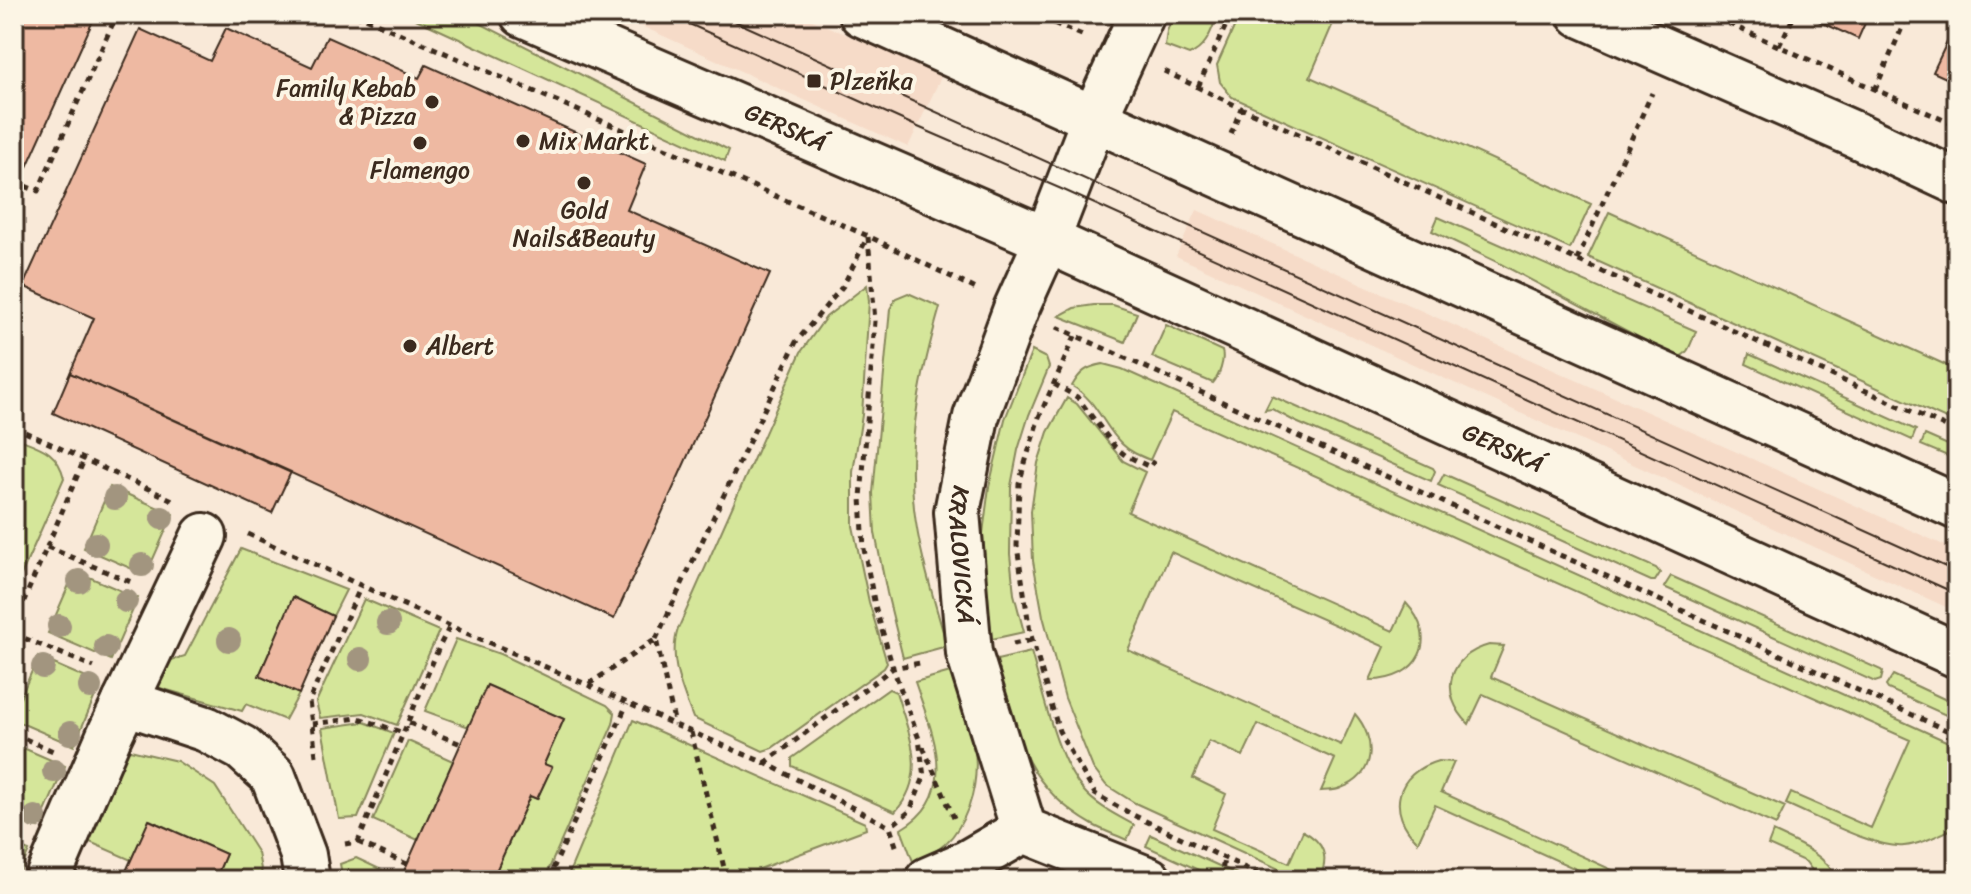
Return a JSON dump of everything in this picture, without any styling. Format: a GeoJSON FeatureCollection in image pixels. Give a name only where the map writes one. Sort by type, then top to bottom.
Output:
{"type":"FeatureCollection","features":[{"type":"Feature","properties":{"kind":"street","name":"GERSKÁ"},"geometry":{"type":"LineString","coordinates":[[523,14],[1047,240],[1957,655]]}},
{"type":"Feature","properties":{"kind":"street"},"geometry":{"type":"LineString","coordinates":[[862,14],[1957,507]]}},
{"type":"Feature","properties":{"kind":"street"},"geometry":{"type":"LineString","coordinates":[[1047,240],[1094,119],[1142,14]]}},
{"type":"Feature","properties":{"kind":"street"},"geometry":{"type":"LineString","coordinates":[[1580,14],[1957,182]]}},
{"type":"Feature","properties":{"kind":"street","name":"KRALOVICKÁ"},"geometry":{"type":"LineString","coordinates":[[1024,830],[969,653],[957,512],[976,417],[1016,309],[1047,240]]}},
{"type":"Feature","properties":{"kind":"street"},"geometry":{"type":"LineString","coordinates":[[47,880],[129,692],[209,524]]}},
{"type":"Feature","properties":{"kind":"street"},"geometry":{"type":"LineString","coordinates":[[129,692],[242,748],[273,776],[303,855],[307,880]]}},
{"type":"Feature","properties":{"kind":"street"},"geometry":{"type":"LineString","coordinates":[[913,867],[973,860],[1024,830],[1149,880]]}},
{"type":"Feature","properties":{"kind":"path"},"geometry":{"type":"LineString","coordinates":[[14,182],[38,191],[117,14]]}},
{"type":"Feature","properties":{"kind":"path"},"geometry":{"type":"LineString","coordinates":[[355,14],[868,236],[1016,309],[1957,735]]}},
{"type":"Feature","properties":{"kind":"path"},"geometry":{"type":"LineString","coordinates":[[1032,14],[1047,17],[1957,432]]}},
{"type":"Feature","properties":{"kind":"path"},"geometry":{"type":"LineString","coordinates":[[1198,87],[1231,14]]}},
{"type":"Feature","properties":{"kind":"path"},"geometry":{"type":"LineString","coordinates":[[1707,14],[1957,126]]}},
{"type":"Feature","properties":{"kind":"path"},"geometry":{"type":"LineString","coordinates":[[1779,46],[1795,14]]}},
{"type":"Feature","properties":{"kind":"path"},"geometry":{"type":"LineString","coordinates":[[1856,135],[1908,14]]}},
{"type":"Feature","properties":{"kind":"path"},"geometry":{"type":"LineString","coordinates":[[1577,260],[1670,53]]}},
{"type":"Feature","properties":{"kind":"path"},"geometry":{"type":"LineString","coordinates":[[1229,138],[1241,108]]}},
{"type":"Feature","properties":{"kind":"path"},"geometry":{"type":"LineString","coordinates":[[588,685],[656,639],[796,342],[843,286],[868,236]]}},
{"type":"Feature","properties":{"kind":"path"},"geometry":{"type":"LineString","coordinates":[[868,236],[875,321],[861,498],[863,536],[875,606],[893,668],[919,739],[973,860]]}},
{"type":"Feature","properties":{"kind":"path"},"geometry":{"type":"LineString","coordinates":[[1075,336],[1039,417],[1019,483],[1017,546],[1030,632],[1059,731],[1095,794],[1271,880]]}},
{"type":"Feature","properties":{"kind":"path"},"geometry":{"type":"LineString","coordinates":[[1054,384],[1077,397],[1115,447],[1125,455],[1150,467],[1154,461]]}},
{"type":"Feature","properties":{"kind":"path"},"geometry":{"type":"LineString","coordinates":[[14,427],[84,459],[209,524],[361,586],[765,763],[890,827],[913,867]]}},
{"type":"Feature","properties":{"kind":"path"},"geometry":{"type":"LineString","coordinates":[[14,624],[84,459]]}},
{"type":"Feature","properties":{"kind":"path"},"geometry":{"type":"LineString","coordinates":[[47,547],[173,600]]}},
{"type":"Feature","properties":{"kind":"path"},"geometry":{"type":"LineString","coordinates":[[309,701],[361,586]]}},
{"type":"Feature","properties":{"kind":"path"},"geometry":{"type":"LineString","coordinates":[[358,842],[450,626]]}},
{"type":"Feature","properties":{"kind":"path"},"geometry":{"type":"LineString","coordinates":[[14,634],[129,692]]}},
{"type":"Feature","properties":{"kind":"path"},"geometry":{"type":"LineString","coordinates":[[656,639],[675,725]]}},
{"type":"Feature","properties":{"kind":"path"},"geometry":{"type":"LineString","coordinates":[[765,763],[893,668],[969,653]]}},
{"type":"Feature","properties":{"kind":"path"},"geometry":{"type":"LineString","coordinates":[[548,880],[627,704]]}},
{"type":"Feature","properties":{"kind":"path"},"geometry":{"type":"LineString","coordinates":[[312,724],[358,718],[404,733]]}},
{"type":"Feature","properties":{"kind":"path"},"geometry":{"type":"LineString","coordinates":[[409,723],[461,744]]}},
{"type":"Feature","properties":{"kind":"path"},"geometry":{"type":"LineString","coordinates":[[690,731],[727,880]]}},
{"type":"Feature","properties":{"kind":"path"},"geometry":{"type":"LineString","coordinates":[[890,827],[910,811],[924,777],[919,739]]}},
{"type":"Feature","properties":{"kind":"path"},"geometry":{"type":"LineString","coordinates":[[343,844],[358,842],[407,864]]}},
{"type":"Feature","properties":{"kind":"path"},"geometry":{"type":"LineString","coordinates":[[1221,880],[1224,858]]}},
{"type":"Feature","properties":{"kind":"shaded area"},"geometry":{"type":"Polygon","coordinates":[[[615,14],[798,14],[942,75],[908,147],[615,14]]]}},
{"type":"Feature","properties":{"kind":"shaded area"},"geometry":{"type":"Polygon","coordinates":[[[1197,210],[1957,551],[1957,612],[1176,256],[1197,210]]]}},
{"type":"Feature","properties":{"kind":"green space"},"geometry":{"type":"Polygon","coordinates":[[[405,14],[462,14],[729,150],[725,161],[405,14]]]}},
{"type":"Feature","properties":{"kind":"green space"},"geometry":{"type":"Polygon","coordinates":[[[1174,14],[1218,14],[1204,43],[1189,55],[1165,46],[1174,14]]]}},
{"type":"Feature","properties":{"kind":"green space"},"geometry":{"type":"Polygon","coordinates":[[[1240,14],[1337,14],[1310,77],[1591,204],[1570,249],[1232,97],[1220,82],[1217,65],[1240,14]]]}},
{"type":"Feature","properties":{"kind":"green space"},"geometry":{"type":"Polygon","coordinates":[[[1609,212],[1957,370],[1957,424],[1588,257],[1609,212]]]}},
{"type":"Feature","properties":{"kind":"green space"},"geometry":{"type":"Polygon","coordinates":[[[1438,217],[1696,331],[1689,348],[1676,357],[1432,231],[1438,217]]]}},
{"type":"Feature","properties":{"kind":"green space"},"geometry":{"type":"Polygon","coordinates":[[[867,285],[869,301],[862,415],[853,472],[853,526],[869,602],[887,663],[772,748],[763,751],[693,718],[675,663],[675,640],[801,352],[826,317],[867,285]]]}},
{"type":"Feature","properties":{"kind":"green space"},"geometry":{"type":"Polygon","coordinates":[[[908,293],[940,307],[917,406],[912,483],[920,543],[947,646],[903,658],[875,533],[873,493],[890,309],[896,298],[908,293]]]}},
{"type":"Feature","properties":{"kind":"green space"},"geometry":{"type":"Polygon","coordinates":[[[1113,305],[1137,313],[1125,342],[1059,316],[1074,308],[1113,305]]]}},
{"type":"Feature","properties":{"kind":"green space"},"geometry":{"type":"Polygon","coordinates":[[[1166,325],[1222,351],[1221,368],[1213,383],[1152,357],[1166,325]]]}},
{"type":"Feature","properties":{"kind":"green space"},"geometry":{"type":"Polygon","coordinates":[[[1032,351],[1046,358],[1049,367],[1029,415],[1011,486],[1010,554],[1014,594],[1024,632],[992,639],[983,533],[989,487],[1005,419],[1032,351]]]}},
{"type":"Feature","properties":{"kind":"green space"},"geometry":{"type":"Polygon","coordinates":[[[1749,354],[1916,430],[1912,440],[1746,364],[1749,354]]]}},
{"type":"Feature","properties":{"kind":"green space"},"geometry":{"type":"Polygon","coordinates":[[[1103,364],[1122,369],[1957,746],[1957,827],[1918,843],[1892,846],[1862,837],[1786,804],[1791,793],[1871,828],[1910,740],[1172,412],[1150,460],[1135,454],[1122,444],[1088,398],[1072,386],[1084,371],[1103,364]]]}},
{"type":"Feature","properties":{"kind":"green space"},"geometry":{"type":"Polygon","coordinates":[[[1272,396],[1433,468],[1435,471],[1431,481],[1272,409],[1265,410],[1272,396]]]}},
{"type":"Feature","properties":{"kind":"green space"},"geometry":{"type":"Polygon","coordinates":[[[1067,398],[1077,404],[1123,461],[1145,472],[1128,512],[1393,631],[1406,603],[1416,617],[1422,630],[1422,643],[1412,665],[1387,678],[1370,680],[1385,647],[1171,552],[1128,650],[1341,745],[1355,714],[1367,734],[1367,766],[1353,782],[1339,789],[1321,791],[1335,759],[1258,724],[1243,756],[1209,741],[1193,778],[1226,794],[1212,829],[1289,863],[1303,831],[1310,835],[1323,851],[1324,864],[1319,880],[1303,880],[1135,803],[1106,785],[1093,768],[1065,698],[1043,616],[1033,561],[1031,511],[1038,463],[1048,432],[1067,398]]]}},
{"type":"Feature","properties":{"kind":"green space"},"geometry":{"type":"Polygon","coordinates":[[[1925,435],[1957,449],[1957,460],[1921,445],[1925,435]]]}},
{"type":"Feature","properties":{"kind":"green space"},"geometry":{"type":"Polygon","coordinates":[[[14,437],[51,455],[64,478],[14,591],[14,437]]]}},
{"type":"Feature","properties":{"kind":"green space"},"geometry":{"type":"Polygon","coordinates":[[[1444,474],[1656,568],[1660,573],[1655,581],[1651,581],[1438,485],[1444,474]]]}},
{"type":"Feature","properties":{"kind":"green space"},"geometry":{"type":"Polygon","coordinates":[[[110,487],[173,514],[146,575],[84,548],[110,487]]]}},
{"type":"Feature","properties":{"kind":"green space"},"geometry":{"type":"Polygon","coordinates":[[[241,549],[346,590],[333,616],[293,598],[259,676],[299,694],[285,720],[246,704],[242,711],[160,688],[149,688],[158,664],[185,656],[241,549]]]}},
{"type":"Feature","properties":{"kind":"green space"},"geometry":{"type":"Polygon","coordinates":[[[75,571],[138,598],[111,660],[48,633],[75,571]]]}},
{"type":"Feature","properties":{"kind":"green space"},"geometry":{"type":"Polygon","coordinates":[[[1671,576],[1881,670],[1881,680],[1875,682],[1664,587],[1671,576]]]}},
{"type":"Feature","properties":{"kind":"green space"},"geometry":{"type":"Polygon","coordinates":[[[364,599],[439,631],[397,725],[364,713],[320,718],[316,702],[364,599]]]}},
{"type":"Feature","properties":{"kind":"green space"},"geometry":{"type":"Polygon","coordinates":[[[456,639],[500,654],[607,705],[615,713],[613,724],[544,880],[492,880],[530,796],[537,799],[551,768],[544,764],[564,719],[487,685],[469,727],[425,711],[456,639]]]}},
{"type":"Feature","properties":{"kind":"green space"},"geometry":{"type":"Polygon","coordinates":[[[1489,645],[1504,646],[1491,677],[1785,807],[1776,825],[1483,694],[1469,724],[1453,701],[1452,677],[1464,658],[1489,645]]]}},
{"type":"Feature","properties":{"kind":"green space"},"geometry":{"type":"Polygon","coordinates":[[[1031,652],[1065,761],[1088,796],[1134,825],[1127,840],[1093,825],[1069,809],[1036,774],[1025,754],[997,660],[1031,652]]]}},
{"type":"Feature","properties":{"kind":"green space"},"geometry":{"type":"Polygon","coordinates":[[[38,657],[100,684],[74,746],[14,720],[14,712],[38,657]]]}},
{"type":"Feature","properties":{"kind":"green space"},"geometry":{"type":"Polygon","coordinates":[[[954,671],[973,738],[974,788],[967,811],[953,835],[939,849],[914,864],[901,829],[920,815],[937,781],[934,742],[915,682],[954,671]]]}},
{"type":"Feature","properties":{"kind":"green space"},"geometry":{"type":"Polygon","coordinates":[[[1893,675],[1957,705],[1957,720],[1888,689],[1886,686],[1893,675]]]}},
{"type":"Feature","properties":{"kind":"green space"},"geometry":{"type":"Polygon","coordinates":[[[889,689],[896,692],[906,723],[914,769],[905,798],[895,812],[792,766],[792,758],[889,689]]]}},
{"type":"Feature","properties":{"kind":"green space"},"geometry":{"type":"Polygon","coordinates":[[[633,720],[865,823],[866,829],[730,880],[566,880],[633,720]]]}},
{"type":"Feature","properties":{"kind":"green space"},"geometry":{"type":"Polygon","coordinates":[[[364,722],[394,733],[358,818],[339,819],[322,728],[364,722]]]}},
{"type":"Feature","properties":{"kind":"green space"},"geometry":{"type":"Polygon","coordinates":[[[408,741],[453,761],[418,840],[373,820],[408,741]]]}},
{"type":"Feature","properties":{"kind":"green space"},"geometry":{"type":"Polygon","coordinates":[[[14,744],[65,766],[38,828],[14,818],[14,744]]]}},
{"type":"Feature","properties":{"kind":"green space"},"geometry":{"type":"Polygon","coordinates":[[[130,750],[177,761],[215,786],[258,853],[263,880],[215,880],[226,854],[150,820],[131,860],[83,839],[122,755],[130,750]]]}},
{"type":"Feature","properties":{"kind":"green space"},"geometry":{"type":"Polygon","coordinates":[[[1438,761],[1454,762],[1441,792],[1634,880],[1600,880],[1435,805],[1418,842],[1402,818],[1400,795],[1412,774],[1438,761]]]}},
{"type":"Feature","properties":{"kind":"green space"},"geometry":{"type":"Polygon","coordinates":[[[1773,832],[1819,857],[1838,880],[1819,880],[1806,862],[1768,845],[1773,832]]]}},
{"type":"Feature","properties":{"kind":"green space"},"geometry":{"type":"Polygon","coordinates":[[[1151,835],[1250,880],[1220,880],[1146,846],[1151,835]]]}},
{"type":"Feature","properties":{"kind":"green space"},"geometry":{"type":"Polygon","coordinates":[[[14,845],[29,851],[16,880],[14,880],[14,845]]]}},
{"type":"Feature","properties":{"kind":"green space"},"geometry":{"type":"Polygon","coordinates":[[[356,858],[401,879],[343,880],[340,864],[356,858]]]}},
{"type":"Feature","properties":{"kind":"building"},"geometry":{"type":"Polygon","coordinates":[[[14,14],[96,14],[22,178],[14,175],[14,14]]]}},
{"type":"Feature","properties":{"kind":"building"},"geometry":{"type":"Polygon","coordinates":[[[1803,14],[1869,14],[1858,39],[1803,14]]]}},
{"type":"Feature","properties":{"kind":"building"},"geometry":{"type":"Polygon","coordinates":[[[1957,21],[1957,83],[1933,72],[1957,21]]]}},
{"type":"Feature","properties":{"kind":"building","name":"Albert"},"geometry":{"type":"Polygon","coordinates":[[[226,28],[312,67],[327,37],[419,78],[426,65],[646,164],[627,210],[770,274],[614,619],[70,373],[94,318],[23,286],[140,29],[210,61],[226,28]]]}},
{"type":"Feature","properties":{"kind":"building"},"geometry":{"type":"Polygon","coordinates":[[[70,373],[291,472],[272,513],[53,413],[70,373]]]}},
{"type":"Feature","properties":{"kind":"building"},"geometry":{"type":"Polygon","coordinates":[[[293,597],[333,616],[299,694],[259,676],[293,597]]]}},
{"type":"Feature","properties":{"kind":"building"},"geometry":{"type":"Polygon","coordinates":[[[487,685],[564,719],[544,764],[552,767],[537,799],[530,796],[492,880],[400,880],[487,685]]]}},
{"type":"Feature","properties":{"kind":"building"},"geometry":{"type":"Polygon","coordinates":[[[149,820],[226,854],[215,880],[122,880],[149,820]]]}},
{"type":"Feature","properties":{"kind":"tram line"},"geometry":{"type":"LineString","coordinates":[[667,14],[1957,594]]}},
{"type":"Feature","properties":{"kind":"tram line"},"geometry":{"type":"LineString","coordinates":[[719,14],[1957,572]]}},
{"type":"Feature","properties":{"kind":"place","name":"Plzeňka"},"geometry":{"type":"Point","coordinates":[814,81]}},
{"type":"Feature","properties":{"kind":"place","name":"Family Kebab & Pizza"},"geometry":{"type":"Point","coordinates":[432,102]}},
{"type":"Feature","properties":{"kind":"place","name":"Mix Markt"},"geometry":{"type":"Point","coordinates":[523,141]}},
{"type":"Feature","properties":{"kind":"place","name":"Flamengo"},"geometry":{"type":"Point","coordinates":[420,143]}},
{"type":"Feature","properties":{"kind":"place","name":"Gold Nails&Beauty"},"geometry":{"type":"Point","coordinates":[584,183]}},
{"type":"Feature","properties":{"kind":"place","name":"Albert"},"geometry":{"type":"Point","coordinates":[410,346]}}]}
